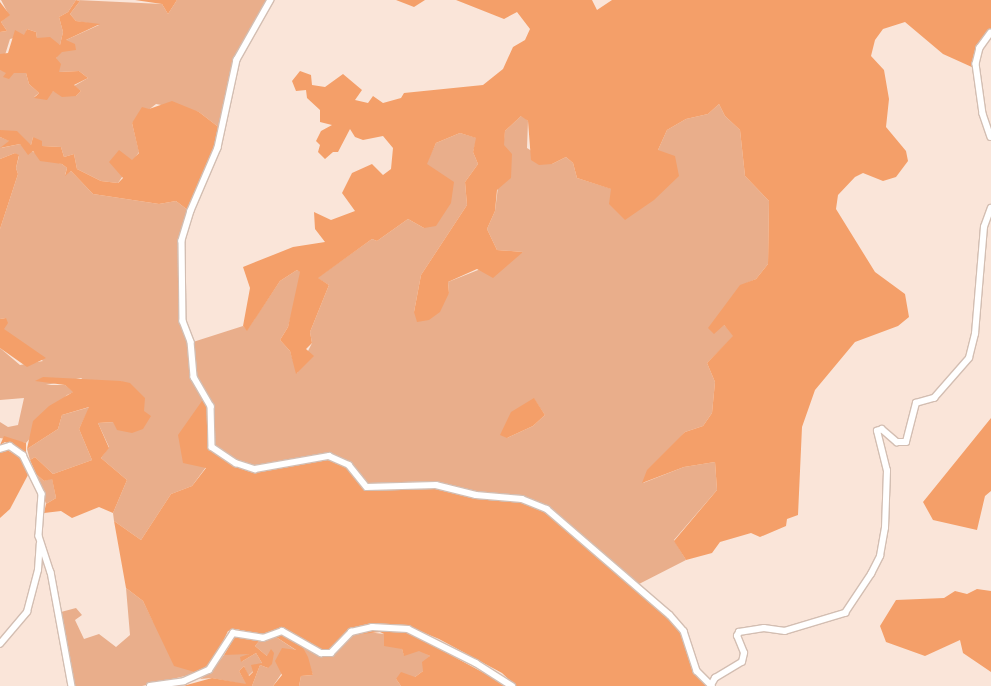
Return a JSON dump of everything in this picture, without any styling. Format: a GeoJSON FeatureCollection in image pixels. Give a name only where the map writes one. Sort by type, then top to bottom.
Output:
{"type":"FeatureCollection","features":[{"type":"Feature","properties":{"kind":"street"},"geometry":{"type":"LineString","coordinates":[[271,0],[237,60],[218,148],[191,211],[182,242],[183,321],[192,342],[194,377],[211,406],[212,447],[236,463],[255,469],[329,456],[349,465],[367,487],[436,485],[476,495],[522,500],[547,509],[670,615],[684,631],[697,671],[711,686],[715,678],[742,662],[744,653],[737,636],[739,632],[764,628],[785,631],[845,613],[871,574],[880,556],[885,528],[887,471],[877,431],[882,429],[897,442],[906,442],[916,403],[934,398],[969,358],[976,334],[984,227],[991,208]]}},
{"type":"Feature","properties":{"kind":"street"},"geometry":{"type":"LineString","coordinates":[[991,33],[980,48],[976,64],[983,114],[991,137]]}},
{"type":"Feature","properties":{"kind":"street"},"geometry":{"type":"LineString","coordinates":[[0,449],[10,446],[29,464],[42,494],[38,570],[27,612],[0,644]]}},
{"type":"Feature","properties":{"kind":"street"},"geometry":{"type":"LineString","coordinates":[[39,536],[51,572],[72,686]]}},
{"type":"Feature","properties":{"kind":"street"},"geometry":{"type":"LineString","coordinates":[[150,686],[184,681],[209,670],[233,633],[263,638],[282,631],[321,653],[331,653],[351,632],[372,626],[408,629],[476,662],[512,686]]}},
{"type":"Feature","properties":{"kind":"shaded area"},"geometry":{"type":"Polygon","coordinates":[[[1,0],[76,0],[68,12],[59,17],[63,32],[60,45],[37,38],[36,32],[27,29],[25,35],[10,39],[5,55],[0,54],[0,32],[7,31],[1,22],[9,15],[1,0]]]}},
{"type":"Feature","properties":{"kind":"shaded area"},"geometry":{"type":"Polygon","coordinates":[[[76,0],[80,1],[70,14],[76,21],[100,24],[66,40],[75,44],[76,50],[62,52],[56,58],[61,64],[59,72],[79,71],[88,78],[74,85],[81,91],[76,96],[62,97],[53,91],[47,100],[34,98],[39,93],[29,84],[26,73],[14,73],[9,79],[3,77],[6,73],[0,70],[0,54],[8,53],[15,30],[24,35],[27,29],[36,32],[37,38],[50,37],[60,45],[63,32],[59,17],[68,12],[76,0]]]}},
{"type":"Feature","properties":{"kind":"shaded area"},"geometry":{"type":"Polygon","coordinates":[[[77,0],[162,4],[168,14],[177,0],[269,0],[235,59],[221,129],[199,112],[156,104],[132,123],[139,152],[118,183],[101,181],[77,169],[74,154],[64,157],[61,147],[41,146],[33,137],[31,145],[0,130],[0,70],[26,73],[29,84],[39,93],[34,97],[53,91],[76,96],[81,91],[74,86],[88,78],[79,71],[59,72],[56,58],[66,40],[99,25],[76,21],[70,14],[80,1],[77,0]]]}},
{"type":"Feature","properties":{"kind":"shaded area"},"geometry":{"type":"Polygon","coordinates":[[[135,0],[177,0],[168,14],[162,4],[135,0]]]}},
{"type":"Feature","properties":{"kind":"shaded area"},"geometry":{"type":"Polygon","coordinates":[[[396,0],[425,0],[414,7],[396,0]]]}},
{"type":"Feature","properties":{"kind":"shaded area"},"geometry":{"type":"Polygon","coordinates":[[[456,0],[592,0],[597,10],[612,0],[991,0],[991,30],[978,47],[974,68],[943,54],[905,22],[883,29],[875,40],[871,56],[884,70],[889,99],[886,127],[906,151],[908,161],[896,177],[883,181],[863,173],[855,177],[838,195],[836,209],[875,272],[905,294],[909,317],[898,326],[855,342],[815,390],[802,427],[798,515],[787,519],[786,526],[760,537],[751,533],[720,542],[712,553],[686,560],[674,541],[717,490],[715,462],[684,467],[642,483],[647,470],[685,432],[703,426],[712,413],[715,382],[707,363],[733,336],[724,325],[714,334],[708,328],[740,285],[756,279],[768,264],[769,201],[745,176],[740,130],[725,116],[719,104],[708,114],[686,119],[667,130],[658,150],[675,156],[679,176],[654,200],[625,220],[609,204],[611,189],[577,178],[573,163],[566,157],[552,164],[539,165],[531,160],[528,121],[521,116],[505,131],[504,145],[512,154],[511,178],[497,190],[495,211],[487,229],[497,250],[523,252],[493,278],[477,269],[448,282],[449,293],[440,312],[429,320],[417,322],[414,312],[421,275],[467,205],[465,182],[478,164],[473,152],[476,138],[460,133],[436,143],[427,164],[454,182],[451,203],[436,226],[424,228],[408,219],[377,241],[372,239],[318,278],[329,285],[310,332],[312,343],[306,349],[314,356],[296,374],[290,351],[280,340],[288,327],[300,272],[297,270],[280,281],[247,331],[243,326],[250,288],[243,267],[293,247],[325,242],[315,229],[314,212],[331,220],[355,211],[342,193],[352,173],[372,164],[383,175],[391,169],[393,148],[383,136],[363,140],[355,137],[350,129],[338,152],[333,152],[325,159],[318,152],[320,145],[316,141],[321,131],[332,125],[320,122],[320,110],[307,98],[306,90],[296,91],[292,81],[300,71],[311,75],[312,85],[325,87],[343,74],[362,90],[355,100],[368,103],[373,96],[383,103],[401,98],[404,93],[483,85],[503,69],[513,47],[525,40],[530,29],[517,12],[504,19],[456,0]]]}},
{"type":"Feature","properties":{"kind":"shaded area"},"geometry":{"type":"Polygon","coordinates":[[[0,2],[10,15],[1,22],[7,31],[0,32],[0,2]]]}},
{"type":"Feature","properties":{"kind":"shaded area"},"geometry":{"type":"Polygon","coordinates":[[[172,101],[199,112],[221,129],[189,211],[176,201],[159,204],[93,194],[71,171],[65,176],[67,168],[62,164],[40,161],[33,151],[28,155],[20,144],[0,148],[9,141],[0,137],[0,130],[17,131],[31,145],[33,137],[42,141],[42,146],[61,147],[64,157],[74,154],[77,169],[101,181],[118,183],[123,178],[109,162],[119,150],[132,160],[139,153],[132,123],[142,107],[149,109],[172,101]]]}},
{"type":"Feature","properties":{"kind":"shaded area"},"geometry":{"type":"Polygon","coordinates":[[[719,104],[725,116],[740,130],[745,176],[769,201],[768,264],[756,279],[740,286],[724,325],[734,336],[707,363],[715,382],[712,413],[703,426],[685,432],[643,483],[684,467],[715,462],[717,490],[674,540],[686,560],[639,584],[548,507],[437,483],[368,485],[350,464],[329,454],[255,467],[237,461],[214,445],[213,406],[196,376],[193,342],[243,326],[247,330],[280,281],[297,270],[301,272],[299,287],[288,327],[280,340],[290,351],[297,373],[312,343],[310,332],[329,285],[317,278],[372,239],[377,241],[408,219],[424,228],[426,164],[436,143],[460,133],[477,138],[473,152],[478,164],[465,182],[467,205],[421,275],[414,312],[449,293],[448,282],[523,252],[497,250],[487,229],[495,211],[505,131],[522,115],[528,121],[527,148],[552,164],[566,157],[573,163],[577,178],[612,189],[658,150],[667,130],[686,119],[708,114],[719,104]],[[534,399],[507,438],[533,426],[545,415],[534,399]]]}},
{"type":"Feature","properties":{"kind":"shaded area"},"geometry":{"type":"Polygon","coordinates":[[[0,137],[10,141],[1,148],[20,144],[45,159],[62,164],[67,168],[65,175],[71,171],[93,194],[159,204],[176,201],[189,211],[183,229],[181,321],[190,343],[192,377],[204,398],[206,467],[192,486],[171,494],[141,540],[114,521],[113,513],[127,480],[101,458],[109,447],[98,423],[114,422],[144,411],[121,381],[85,381],[81,378],[46,385],[65,385],[74,392],[67,395],[26,443],[0,438],[0,422],[8,427],[18,425],[24,398],[0,400],[0,348],[20,365],[43,361],[3,329],[6,318],[0,319],[0,229],[18,174],[16,168],[19,156],[15,153],[0,159],[0,137]]]}},
{"type":"Feature","properties":{"kind":"shaded area"},"geometry":{"type":"Polygon","coordinates":[[[15,153],[19,155],[16,168],[18,174],[0,229],[0,159],[15,153]]]}},
{"type":"Feature","properties":{"kind":"shaded area"},"geometry":{"type":"Polygon","coordinates":[[[6,318],[8,323],[4,329],[46,358],[27,367],[0,348],[0,319],[6,318]]]}},
{"type":"Feature","properties":{"kind":"shaded area"},"geometry":{"type":"Polygon","coordinates":[[[43,377],[121,381],[130,383],[145,398],[144,411],[151,416],[143,429],[132,433],[117,430],[113,422],[98,423],[109,448],[101,458],[127,480],[113,513],[99,507],[72,518],[61,511],[44,513],[46,504],[56,498],[52,479],[44,481],[36,474],[30,460],[35,457],[53,474],[92,460],[79,429],[89,407],[62,415],[58,429],[27,449],[33,421],[49,406],[73,392],[65,385],[35,381],[43,377]]]}},
{"type":"Feature","properties":{"kind":"shaded area"},"geometry":{"type":"Polygon","coordinates":[[[204,398],[210,411],[207,425],[211,447],[255,471],[329,458],[347,466],[356,480],[367,489],[436,487],[521,501],[546,510],[669,616],[683,633],[692,662],[709,686],[516,686],[502,673],[439,639],[410,627],[386,624],[350,629],[330,650],[322,650],[283,628],[263,635],[236,629],[228,631],[214,660],[198,673],[174,666],[143,601],[126,588],[114,521],[141,540],[171,494],[192,486],[206,468],[183,463],[178,435],[204,398]]]}},
{"type":"Feature","properties":{"kind":"shaded area"},"geometry":{"type":"Polygon","coordinates":[[[534,398],[545,415],[533,426],[507,438],[500,435],[511,412],[534,398]]]}},
{"type":"Feature","properties":{"kind":"shaded area"},"geometry":{"type":"Polygon","coordinates":[[[90,407],[79,429],[92,460],[53,474],[35,457],[30,460],[27,449],[58,429],[62,415],[90,407]]]}},
{"type":"Feature","properties":{"kind":"shaded area"},"geometry":{"type":"Polygon","coordinates":[[[991,418],[991,491],[985,496],[977,530],[933,520],[923,502],[991,418]]]}},
{"type":"Feature","properties":{"kind":"shaded area"},"geometry":{"type":"Polygon","coordinates":[[[4,436],[26,443],[26,454],[5,442],[0,445],[4,436]]]}},
{"type":"Feature","properties":{"kind":"shaded area"},"geometry":{"type":"Polygon","coordinates":[[[5,449],[21,457],[29,473],[10,509],[0,518],[0,452],[5,449]]]}},
{"type":"Feature","properties":{"kind":"shaded area"},"geometry":{"type":"Polygon","coordinates":[[[36,474],[44,481],[52,478],[56,498],[46,504],[36,474]]]}},
{"type":"Feature","properties":{"kind":"shaded area"},"geometry":{"type":"Polygon","coordinates":[[[126,588],[143,601],[153,621],[198,673],[142,686],[74,686],[61,612],[76,608],[82,615],[75,620],[84,639],[99,634],[116,647],[130,635],[126,588]]]}},
{"type":"Feature","properties":{"kind":"shaded area"},"geometry":{"type":"Polygon","coordinates":[[[977,589],[991,591],[991,672],[963,653],[960,640],[925,656],[886,642],[880,626],[896,600],[944,598],[955,591],[967,594],[977,589]]]}},
{"type":"Feature","properties":{"kind":"shaded area"},"geometry":{"type":"Polygon","coordinates":[[[373,629],[408,632],[508,686],[401,686],[396,679],[401,672],[415,677],[423,671],[422,662],[430,656],[419,651],[404,656],[402,649],[384,646],[384,634],[380,632],[352,635],[373,629]]]}},
{"type":"Feature","properties":{"kind":"shaded area"},"geometry":{"type":"Polygon","coordinates":[[[367,632],[384,634],[402,649],[404,655],[419,650],[430,656],[423,671],[415,677],[396,679],[401,686],[299,686],[301,676],[313,675],[301,644],[320,656],[332,656],[352,635],[367,632]]]}},
{"type":"Feature","properties":{"kind":"shaded area"},"geometry":{"type":"Polygon","coordinates":[[[282,634],[301,644],[308,657],[313,675],[301,676],[299,686],[273,686],[282,675],[275,661],[282,648],[296,650],[276,637],[282,634]]]}},
{"type":"Feature","properties":{"kind":"shaded area"},"geometry":{"type":"Polygon","coordinates":[[[236,635],[260,640],[255,646],[267,656],[271,649],[274,653],[272,664],[268,668],[260,665],[252,686],[183,686],[212,678],[246,684],[239,671],[244,666],[249,676],[253,672],[251,665],[262,663],[256,653],[241,662],[240,657],[249,654],[224,655],[236,635]]]}},
{"type":"Feature","properties":{"kind":"shaded area"},"geometry":{"type":"Polygon","coordinates":[[[276,637],[297,651],[273,686],[252,686],[260,665],[268,668],[267,656],[255,646],[260,640],[276,637]]]}},
{"type":"Feature","properties":{"kind":"shaded area"},"geometry":{"type":"Polygon","coordinates":[[[234,652],[249,654],[241,662],[256,653],[262,663],[248,676],[244,666],[239,671],[247,685],[212,678],[200,679],[211,672],[224,655],[234,652]]]}}]}
